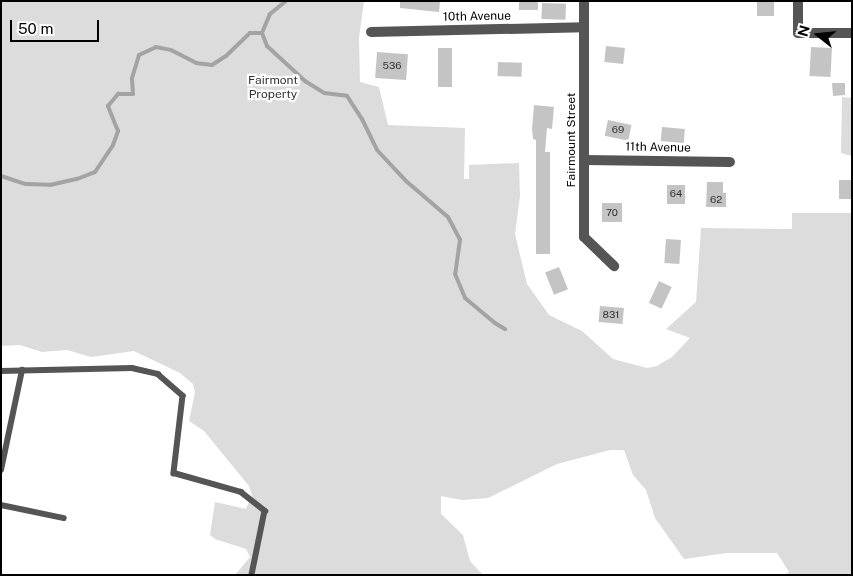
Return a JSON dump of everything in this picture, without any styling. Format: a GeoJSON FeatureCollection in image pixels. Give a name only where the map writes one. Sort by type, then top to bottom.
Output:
{"type":"FeatureCollection","features":[{"type":"Feature","properties":{"kind":"street","name":"Fairmount Street"},"geometry":{"type":"LineString","coordinates":[[584,1],[584,238],[614,266]]}},
{"type":"Feature","properties":{"kind":"street"},"geometry":{"type":"LineString","coordinates":[[798,1],[798,33],[852,33]]}},
{"type":"Feature","properties":{"kind":"street","name":"10th Avenue"},"geometry":{"type":"LineString","coordinates":[[371,32],[584,27]]}},
{"type":"Feature","properties":{"kind":"street","name":"11th Avenue"},"geometry":{"type":"LineString","coordinates":[[585,160],[730,162]]}},
{"type":"Feature","properties":{"kind":"lane"},"geometry":{"type":"LineString","coordinates":[[1,371],[132,368],[158,374],[183,396],[174,473],[241,492],[265,511],[252,575]]}},
{"type":"Feature","properties":{"kind":"lane"},"geometry":{"type":"LineString","coordinates":[[1,470],[22,370]]}},
{"type":"Feature","properties":{"kind":"lane"},"geometry":{"type":"LineString","coordinates":[[1,505],[64,518]]}},
{"type":"Feature","properties":{"kind":"green space","name":"Fairmont Property"},"geometry":{"type":"Polygon","coordinates":[[[1,1],[364,1],[359,38],[360,82],[379,87],[388,125],[465,128],[464,179],[469,179],[469,165],[519,163],[520,196],[515,234],[527,284],[549,315],[582,331],[613,359],[647,368],[657,366],[672,357],[690,338],[666,329],[696,302],[701,228],[792,229],[792,213],[852,213],[852,575],[785,575],[789,572],[777,553],[727,553],[684,559],[655,518],[646,490],[633,475],[624,450],[610,450],[557,464],[488,498],[462,500],[441,496],[441,514],[463,535],[470,561],[483,575],[235,575],[250,557],[246,549],[215,539],[210,535],[215,502],[246,509],[252,495],[249,486],[204,431],[189,421],[195,392],[193,384],[180,373],[134,351],[91,357],[67,350],[42,352],[20,345],[1,346],[1,1]]]}},
{"type":"Feature","properties":{"kind":"green space"},"geometry":{"type":"Polygon","coordinates":[[[842,97],[852,98],[852,156],[841,153],[842,97]]]}},
{"type":"Feature","properties":{"kind":"building"},"geometry":{"type":"Polygon","coordinates":[[[400,1],[440,1],[439,12],[400,8],[400,1]]]}},
{"type":"Feature","properties":{"kind":"building"},"geometry":{"type":"Polygon","coordinates":[[[519,1],[538,1],[538,10],[519,10],[519,1]]]}},
{"type":"Feature","properties":{"kind":"building"},"geometry":{"type":"Polygon","coordinates":[[[757,1],[774,1],[774,16],[757,16],[757,1]]]}},
{"type":"Feature","properties":{"kind":"building"},"geometry":{"type":"Polygon","coordinates":[[[542,3],[566,4],[565,20],[541,19],[542,3]]]}},
{"type":"Feature","properties":{"kind":"building"},"geometry":{"type":"Polygon","coordinates":[[[606,46],[625,48],[623,64],[604,62],[606,46]]]}},
{"type":"Feature","properties":{"kind":"building"},"geometry":{"type":"Polygon","coordinates":[[[811,47],[832,48],[830,77],[809,76],[811,47]]]}},
{"type":"Feature","properties":{"kind":"building"},"geometry":{"type":"Polygon","coordinates":[[[438,48],[452,48],[452,87],[438,87],[438,48]]]}},
{"type":"Feature","properties":{"kind":"building"},"geometry":{"type":"Polygon","coordinates":[[[377,52],[408,54],[406,80],[375,78],[377,52]]]}},
{"type":"Feature","properties":{"kind":"building"},"geometry":{"type":"Polygon","coordinates":[[[498,62],[522,63],[521,77],[498,76],[498,62]]]}},
{"type":"Feature","properties":{"kind":"building"},"geometry":{"type":"Polygon","coordinates":[[[832,83],[845,83],[845,95],[833,96],[832,83]]]}},
{"type":"Feature","properties":{"kind":"building"},"geometry":{"type":"Polygon","coordinates":[[[534,105],[554,107],[552,129],[547,128],[545,152],[550,152],[550,254],[536,254],[536,140],[533,139],[532,129],[534,105]]]}},
{"type":"Feature","properties":{"kind":"building"},"geometry":{"type":"Polygon","coordinates":[[[608,120],[631,125],[628,141],[605,136],[608,120]]]}},
{"type":"Feature","properties":{"kind":"building"},"geometry":{"type":"Polygon","coordinates":[[[662,127],[685,129],[684,143],[661,141],[662,127]]]}},
{"type":"Feature","properties":{"kind":"building"},"geometry":{"type":"Polygon","coordinates":[[[839,180],[852,180],[852,199],[839,199],[839,180]]]}},
{"type":"Feature","properties":{"kind":"building"},"geometry":{"type":"Polygon","coordinates":[[[707,182],[723,182],[723,193],[726,193],[726,207],[706,207],[707,182]]]}},
{"type":"Feature","properties":{"kind":"building"},"geometry":{"type":"Polygon","coordinates":[[[667,185],[685,185],[685,204],[667,204],[667,185]]]}},
{"type":"Feature","properties":{"kind":"building"},"geometry":{"type":"Polygon","coordinates":[[[602,203],[622,203],[622,222],[602,222],[602,203]]]}},
{"type":"Feature","properties":{"kind":"building"},"geometry":{"type":"Polygon","coordinates":[[[666,239],[681,240],[679,264],[664,263],[666,239]]]}},
{"type":"Feature","properties":{"kind":"building"},"geometry":{"type":"Polygon","coordinates":[[[559,267],[568,289],[554,295],[545,273],[559,267]]]}},
{"type":"Feature","properties":{"kind":"building"},"geometry":{"type":"Polygon","coordinates":[[[659,281],[672,287],[662,309],[649,303],[659,281]]]}},
{"type":"Feature","properties":{"kind":"building"},"geometry":{"type":"Polygon","coordinates":[[[600,306],[624,308],[623,324],[599,322],[600,306]]]}},
{"type":"Feature","properties":{"kind":"waterway"},"geometry":{"type":"LineString","coordinates":[[286,1],[270,14],[262,33],[267,46],[305,81],[324,93],[347,96],[362,119],[377,150],[406,181],[448,217],[460,240],[455,274],[465,298],[505,329]]}},
{"type":"Feature","properties":{"kind":"waterway"},"geometry":{"type":"LineString","coordinates":[[1,176],[26,184],[50,185],[77,179],[95,172],[113,145],[118,131],[108,106],[118,94],[133,94],[132,78],[139,55],[156,47],[171,50],[196,63],[212,65],[226,56],[250,33],[262,33]]}}]}
